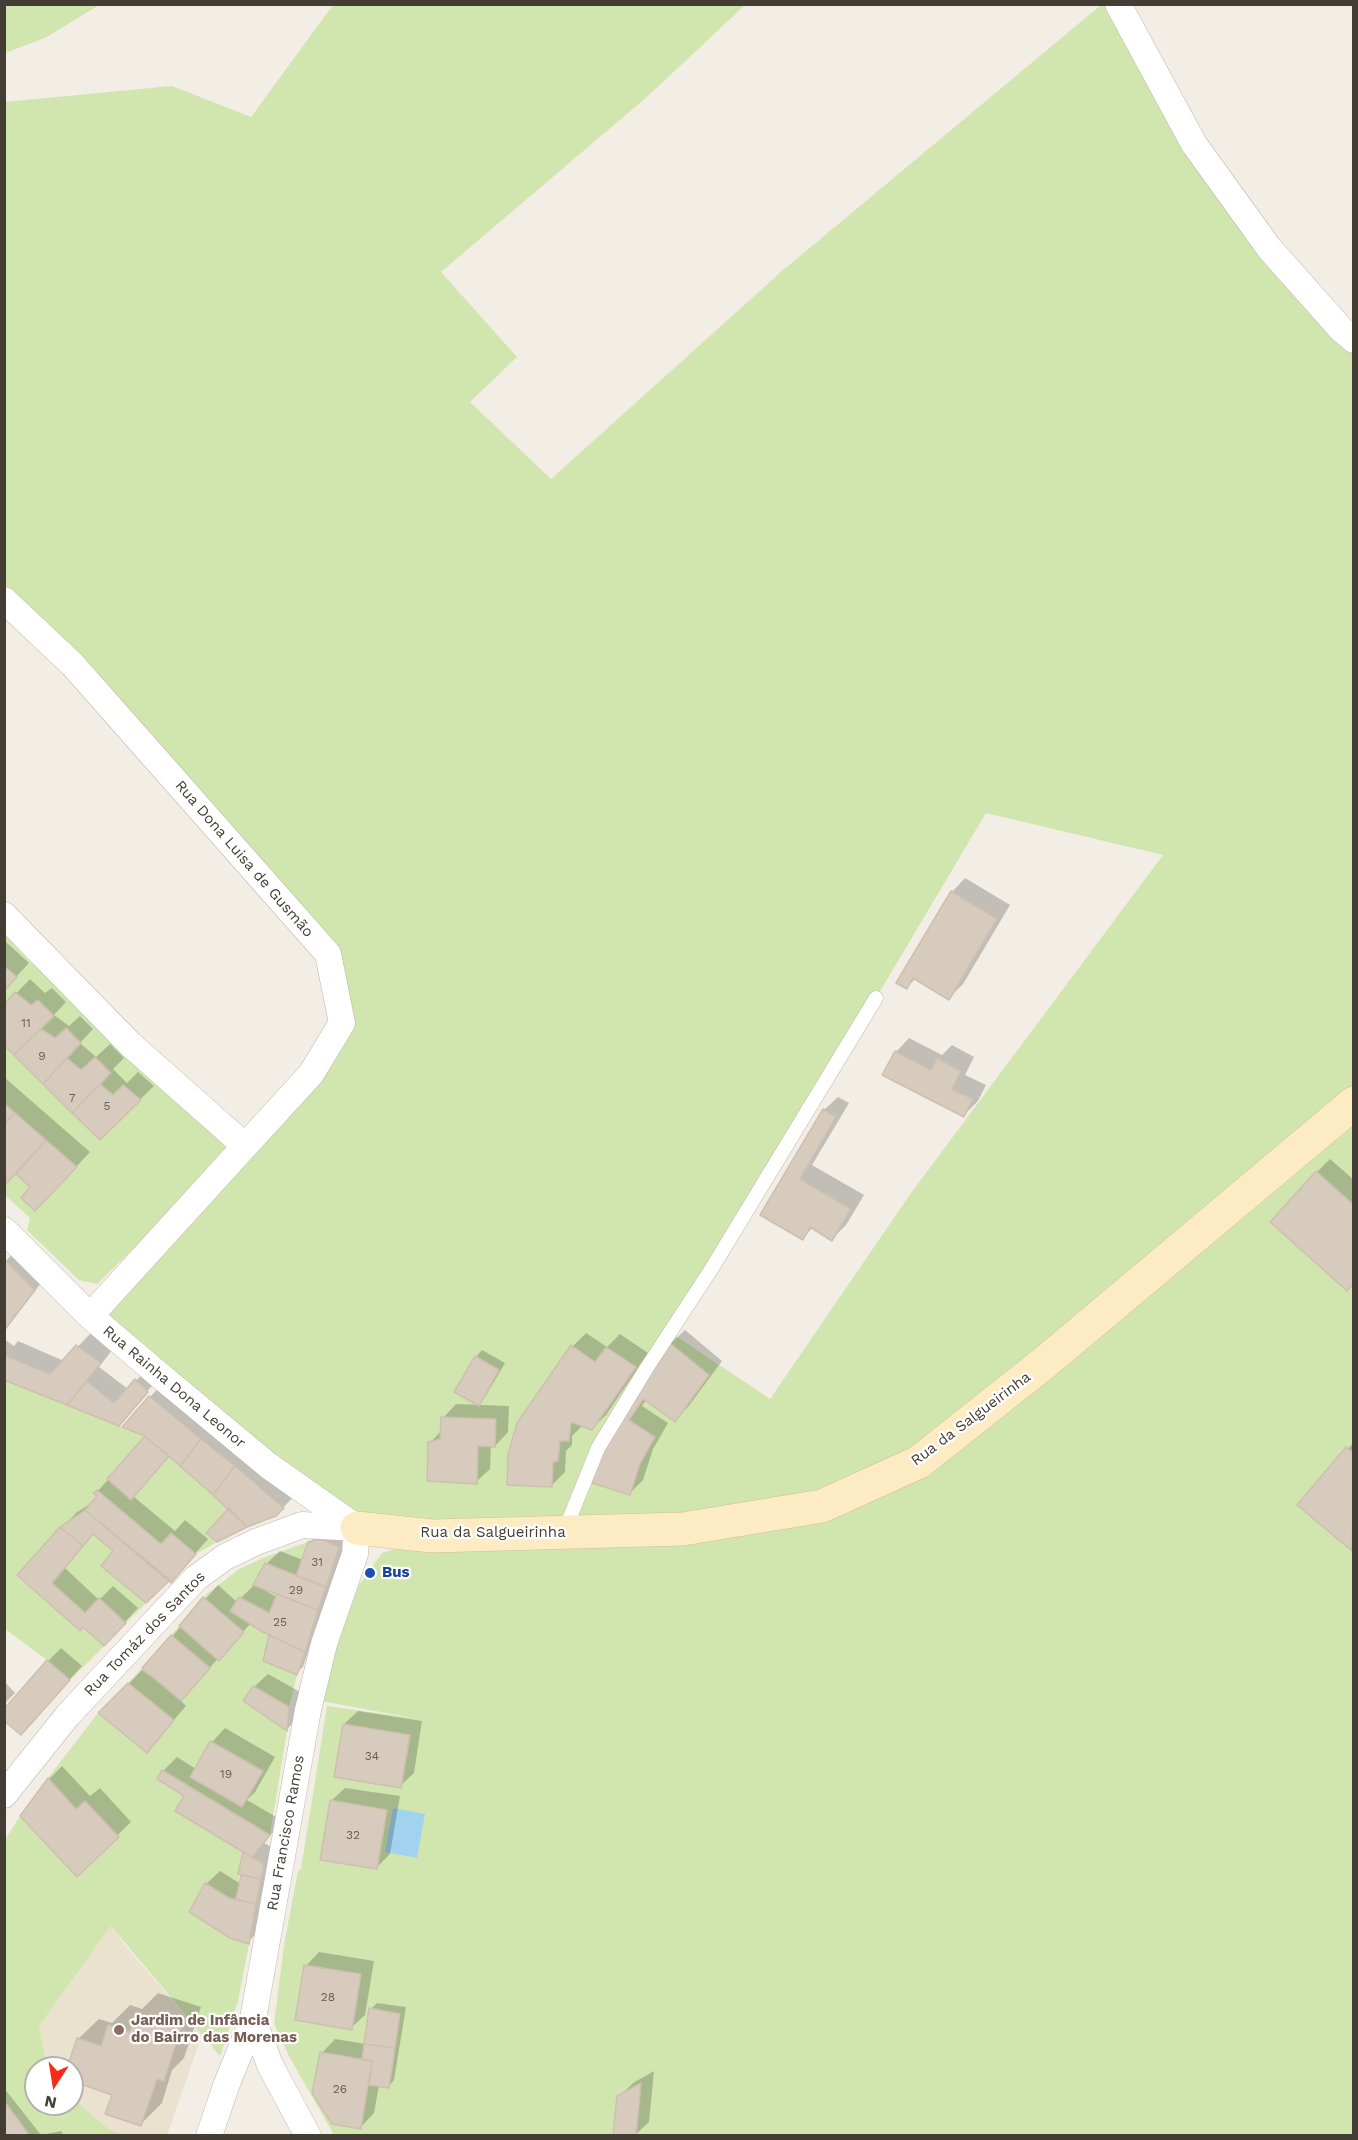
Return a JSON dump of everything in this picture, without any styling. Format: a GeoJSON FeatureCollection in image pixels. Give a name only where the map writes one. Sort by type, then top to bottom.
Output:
{"type":"FeatureCollection","features":[{"type":"Feature","properties":{"kind":"street"},"geometry":{"type":"LineString","coordinates":[[1118,4],[1194,144],[1269,248],[1353,340]]}},
{"type":"Feature","properties":{"kind":"street","name":"Rua Dona Luisa de Gusmão"},"geometry":{"type":"LineString","coordinates":[[4,600],[73,665],[328,954],[342,1023],[311,1074],[90,1316]]}},
{"type":"Feature","properties":{"kind":"street"},"geometry":{"type":"LineString","coordinates":[[4,915],[130,1044],[245,1146]]}},
{"type":"Feature","properties":{"kind":"street","name":"Rua da Salgueirinha"},"geometry":{"type":"LineString","coordinates":[[357,1528],[432,1536],[683,1529],[822,1506],[919,1462],[1052,1356],[1353,1103]]}},
{"type":"Feature","properties":{"kind":"street","name":"Rua Rainha Dona Leonor"},"geometry":{"type":"LineString","coordinates":[[4,1230],[90,1316],[269,1466],[357,1528]]}},
{"type":"Feature","properties":{"kind":"street","name":"Rua Tomáz dos Santos"},"geometry":{"type":"LineString","coordinates":[[4,1795],[64,1719],[196,1578],[225,1557],[256,1542],[302,1525],[357,1528]]}},
{"type":"Feature","properties":{"kind":"street","name":"Rua Francisco Ramos"},"geometry":{"type":"LineString","coordinates":[[208,2136],[225,2086],[253,2019],[308,1710],[324,1644],[355,1554],[357,1528]]}},
{"type":"Feature","properties":{"kind":"street"},"geometry":{"type":"LineString","coordinates":[[253,2019],[270,2065],[308,2136]]}},
{"type":"Feature","properties":{"kind":"lane"},"geometry":{"type":"LineString","coordinates":[[564,1533],[598,1448],[876,999]]}},
{"type":"Feature","properties":{"kind":"shaded area","name":"Jardim de Infância do Bairro das Morenas"},"geometry":{"type":"Polygon","coordinates":[[[111,1926],[202,2035],[167,2135],[124,2135],[110,2130],[84,2108],[84,2056],[45,2056],[39,2026],[111,1926]]]}},
{"type":"Feature","properties":{"kind":"green space"},"geometry":{"type":"Polygon","coordinates":[[[5,4],[99,5],[45,38],[5,53],[5,4]]]}},
{"type":"Feature","properties":{"kind":"green space"},"geometry":{"type":"Polygon","coordinates":[[[333,5],[745,5],[648,96],[441,272],[517,357],[470,402],[551,479],[782,271],[1101,5],[1118,5],[1194,144],[1353,340],[1353,2135],[334,2135],[290,2058],[274,2024],[284,1945],[298,1871],[301,1869],[327,1706],[413,1718],[321,1701],[335,1650],[359,1585],[382,1553],[399,1548],[360,1523],[98,1317],[342,1023],[328,954],[5,600],[4,102],[172,86],[251,117],[333,5]],[[986,813],[876,998],[670,1332],[770,1399],[911,1193],[1163,855],[986,813]]]}},
{"type":"Feature","properties":{"kind":"green space"},"geometry":{"type":"Polygon","coordinates":[[[5,935],[29,961],[238,1146],[97,1284],[79,1280],[27,1230],[30,1218],[5,1195],[5,935]]]}},
{"type":"Feature","properties":{"kind":"green space"},"geometry":{"type":"Polygon","coordinates":[[[5,1379],[145,1436],[108,1479],[131,1499],[169,1456],[229,1508],[207,1533],[217,1542],[196,1554],[171,1533],[161,1544],[97,1490],[94,1493],[97,1496],[85,1510],[60,1527],[17,1575],[79,1631],[83,1627],[104,1646],[70,1680],[5,1629],[5,1379]]]}},
{"type":"Feature","properties":{"kind":"green space"},"geometry":{"type":"Polygon","coordinates":[[[93,1534],[113,1551],[101,1566],[146,1603],[126,1623],[85,1613],[52,1583],[93,1534]]]}},
{"type":"Feature","properties":{"kind":"green space"},"geometry":{"type":"Polygon","coordinates":[[[308,1542],[296,1576],[266,1562],[253,1584],[277,1594],[269,1613],[239,1597],[230,1611],[269,1635],[297,1675],[289,1707],[253,1687],[243,1701],[287,1731],[270,1835],[162,1770],[157,1779],[184,1796],[175,1811],[243,1852],[236,1899],[229,1898],[205,1883],[189,1912],[230,1938],[249,1944],[238,2001],[220,2056],[111,1926],[39,2026],[45,2056],[24,2056],[24,2116],[84,2116],[84,2108],[110,2130],[124,2135],[30,2135],[5,2101],[5,1840],[20,1816],[77,1877],[118,1837],[85,1801],[76,1809],[48,1778],[98,1713],[174,1720],[128,1683],[142,1668],[181,1701],[210,1668],[171,1635],[179,1626],[219,1660],[243,1632],[203,1597],[239,1569],[308,1542]]]}},
{"type":"Feature","properties":{"kind":"water"},"geometry":{"type":"Polygon","coordinates":[[[393,1808],[425,1814],[417,1858],[385,1852],[393,1808]]]}},
{"type":"Feature","properties":{"kind":"building"},"geometry":{"type":"Polygon","coordinates":[[[951,891],[997,919],[949,1000],[913,978],[907,989],[896,983],[951,891]]]}},
{"type":"Feature","properties":{"kind":"building"},"geometry":{"type":"Polygon","coordinates":[[[4,966],[17,977],[4,991],[4,966]]]}},
{"type":"Feature","properties":{"kind":"building"},"geometry":{"type":"Polygon","coordinates":[[[15,992],[31,1005],[38,1000],[54,1016],[14,1055],[4,1045],[4,1004],[15,992]]]}},
{"type":"Feature","properties":{"kind":"building"},"geometry":{"type":"Polygon","coordinates":[[[66,1028],[81,1043],[43,1084],[14,1055],[41,1029],[55,1038],[66,1028]]]}},
{"type":"Feature","properties":{"kind":"building"},"geometry":{"type":"Polygon","coordinates":[[[895,1051],[931,1070],[937,1058],[961,1071],[952,1089],[973,1099],[964,1117],[882,1075],[895,1051]]]}},
{"type":"Feature","properties":{"kind":"building"},"geometry":{"type":"Polygon","coordinates":[[[95,1057],[111,1073],[72,1113],[43,1084],[67,1058],[81,1070],[95,1057]]]}},
{"type":"Feature","properties":{"kind":"building"},"geometry":{"type":"Polygon","coordinates":[[[100,1084],[113,1095],[123,1085],[141,1100],[100,1140],[72,1113],[100,1084]]]}},
{"type":"Feature","properties":{"kind":"building"},"geometry":{"type":"Polygon","coordinates":[[[4,1103],[15,1113],[4,1123],[4,1103]]]}},
{"type":"Feature","properties":{"kind":"building"},"geometry":{"type":"Polygon","coordinates":[[[823,1109],[836,1117],[800,1179],[851,1209],[832,1241],[810,1227],[803,1240],[760,1215],[823,1109]]]}},
{"type":"Feature","properties":{"kind":"building"},"geometry":{"type":"Polygon","coordinates":[[[15,1113],[46,1140],[7,1183],[4,1181],[4,1124],[15,1113]]]}},
{"type":"Feature","properties":{"kind":"building"},"geometry":{"type":"Polygon","coordinates":[[[46,1140],[77,1167],[35,1211],[21,1198],[30,1187],[16,1174],[46,1140]]]}},
{"type":"Feature","properties":{"kind":"building"},"geometry":{"type":"Polygon","coordinates":[[[1316,1171],[1354,1205],[1354,1283],[1347,1291],[1270,1222],[1316,1171]]]}},
{"type":"Feature","properties":{"kind":"building"},"geometry":{"type":"Polygon","coordinates":[[[4,1260],[35,1290],[4,1330],[4,1260]]]}},
{"type":"Feature","properties":{"kind":"building"},"geometry":{"type":"Polygon","coordinates":[[[670,1343],[709,1375],[675,1422],[643,1399],[629,1420],[655,1437],[640,1464],[630,1495],[592,1483],[603,1447],[670,1343]]]}},
{"type":"Feature","properties":{"kind":"building"},"geometry":{"type":"Polygon","coordinates":[[[76,1345],[101,1363],[67,1405],[4,1380],[4,1355],[50,1374],[76,1345]]]}},
{"type":"Feature","properties":{"kind":"building"},"geometry":{"type":"Polygon","coordinates":[[[571,1345],[595,1362],[606,1347],[636,1367],[592,1430],[571,1422],[569,1441],[560,1441],[558,1461],[553,1462],[552,1487],[507,1485],[508,1454],[517,1423],[571,1345]]]}},
{"type":"Feature","properties":{"kind":"building"},"geometry":{"type":"Polygon","coordinates":[[[475,1356],[499,1370],[479,1406],[454,1392],[475,1356]]]}},
{"type":"Feature","properties":{"kind":"building"},"geometry":{"type":"Polygon","coordinates":[[[135,1379],[148,1392],[119,1426],[67,1405],[87,1381],[114,1403],[135,1379]]]}},
{"type":"Feature","properties":{"kind":"building"},"geometry":{"type":"Polygon","coordinates":[[[149,1396],[201,1439],[180,1466],[145,1436],[122,1427],[149,1396]]]}},
{"type":"Feature","properties":{"kind":"building"},"geometry":{"type":"Polygon","coordinates":[[[441,1417],[496,1419],[495,1447],[478,1446],[477,1484],[427,1481],[428,1442],[440,1439],[441,1417]]]}},
{"type":"Feature","properties":{"kind":"building"},"geometry":{"type":"Polygon","coordinates":[[[145,1436],[169,1456],[131,1500],[107,1479],[145,1436]]]}},
{"type":"Feature","properties":{"kind":"building"},"geometry":{"type":"Polygon","coordinates":[[[201,1439],[235,1466],[213,1495],[180,1466],[201,1439]]]}},
{"type":"Feature","properties":{"kind":"building"},"geometry":{"type":"Polygon","coordinates":[[[1346,1447],[1354,1453],[1352,1551],[1297,1505],[1346,1447]]]}},
{"type":"Feature","properties":{"kind":"building"},"geometry":{"type":"Polygon","coordinates":[[[235,1466],[284,1508],[276,1516],[247,1527],[213,1495],[235,1466]]]}},
{"type":"Feature","properties":{"kind":"building"},"geometry":{"type":"Polygon","coordinates":[[[97,1490],[161,1544],[171,1533],[196,1554],[171,1583],[85,1510],[97,1496],[93,1493],[97,1490]]]}},
{"type":"Feature","properties":{"kind":"building"},"geometry":{"type":"Polygon","coordinates":[[[229,1508],[247,1527],[217,1542],[206,1533],[229,1508]]]}},
{"type":"Feature","properties":{"kind":"building"},"geometry":{"type":"Polygon","coordinates":[[[85,1510],[170,1580],[146,1603],[101,1566],[113,1551],[93,1534],[83,1546],[60,1527],[85,1510]]]}},
{"type":"Feature","properties":{"kind":"building"},"geometry":{"type":"Polygon","coordinates":[[[60,1527],[83,1546],[52,1583],[85,1613],[99,1598],[126,1623],[104,1646],[83,1627],[80,1631],[17,1575],[60,1527]]]}},
{"type":"Feature","properties":{"kind":"building"},"geometry":{"type":"Polygon","coordinates":[[[320,1539],[339,1547],[326,1587],[296,1576],[308,1542],[320,1539]]]}},
{"type":"Feature","properties":{"kind":"building"},"geometry":{"type":"Polygon","coordinates":[[[265,1563],[326,1587],[318,1610],[253,1585],[265,1563]]]}},
{"type":"Feature","properties":{"kind":"building"},"geometry":{"type":"Polygon","coordinates":[[[277,1594],[318,1610],[305,1652],[261,1631],[230,1611],[239,1597],[269,1613],[277,1594]]]}},
{"type":"Feature","properties":{"kind":"building"},"geometry":{"type":"Polygon","coordinates":[[[203,1597],[244,1632],[219,1661],[179,1626],[203,1597]]]}},
{"type":"Feature","properties":{"kind":"building"},"geometry":{"type":"Polygon","coordinates":[[[171,1635],[210,1668],[181,1701],[142,1668],[171,1635]]]}},
{"type":"Feature","properties":{"kind":"building"},"geometry":{"type":"Polygon","coordinates":[[[269,1635],[305,1652],[297,1675],[263,1661],[269,1635]]]}},
{"type":"Feature","properties":{"kind":"building"},"geometry":{"type":"Polygon","coordinates":[[[47,1660],[70,1680],[21,1735],[4,1721],[4,1709],[47,1660]]]}},
{"type":"Feature","properties":{"kind":"building"},"geometry":{"type":"Polygon","coordinates":[[[128,1683],[174,1720],[147,1753],[98,1713],[128,1683]]]}},
{"type":"Feature","properties":{"kind":"building"},"geometry":{"type":"Polygon","coordinates":[[[253,1686],[289,1707],[287,1731],[243,1701],[253,1686]]]}},
{"type":"Feature","properties":{"kind":"building"},"geometry":{"type":"Polygon","coordinates":[[[343,1724],[410,1735],[401,1788],[334,1777],[343,1724]]]}},
{"type":"Feature","properties":{"kind":"building"},"geometry":{"type":"Polygon","coordinates":[[[210,1741],[263,1771],[242,1807],[190,1777],[210,1741]]]}},
{"type":"Feature","properties":{"kind":"building"},"geometry":{"type":"Polygon","coordinates":[[[162,1770],[270,1835],[252,1857],[243,1852],[175,1811],[184,1796],[157,1779],[162,1770]]]}},
{"type":"Feature","properties":{"kind":"building"},"geometry":{"type":"Polygon","coordinates":[[[48,1778],[76,1809],[85,1801],[119,1837],[77,1877],[20,1816],[48,1778]]]}},
{"type":"Feature","properties":{"kind":"building"},"geometry":{"type":"Polygon","coordinates":[[[330,1800],[387,1810],[377,1869],[320,1860],[330,1800]]]}},
{"type":"Feature","properties":{"kind":"building"},"geometry":{"type":"Polygon","coordinates":[[[243,1852],[264,1864],[261,1879],[238,1874],[243,1852]]]}},
{"type":"Feature","properties":{"kind":"building"},"geometry":{"type":"Polygon","coordinates":[[[241,1875],[261,1879],[256,1904],[236,1899],[241,1875]]]}},
{"type":"Feature","properties":{"kind":"building"},"geometry":{"type":"Polygon","coordinates":[[[205,1883],[229,1898],[256,1904],[249,1944],[230,1938],[189,1912],[205,1883]]]}},
{"type":"Feature","properties":{"kind":"building"},"geometry":{"type":"Polygon","coordinates":[[[304,1965],[361,1974],[352,2030],[295,2020],[304,1965]]]}},
{"type":"Feature","properties":{"kind":"building"},"geometry":{"type":"Polygon","coordinates":[[[369,2008],[400,2014],[395,2048],[364,2044],[369,2008]]]}},
{"type":"Feature","properties":{"kind":"building"},"geometry":{"type":"Polygon","coordinates":[[[136,2013],[181,2028],[164,2081],[157,2079],[141,2126],[105,2114],[112,2095],[84,2085],[84,2056],[71,2056],[77,2038],[101,2046],[108,2025],[130,2032],[136,2013]]]}},
{"type":"Feature","properties":{"kind":"building"},"geometry":{"type":"Polygon","coordinates":[[[364,2044],[395,2048],[389,2088],[369,2085],[372,2061],[362,2059],[364,2044]]]}},
{"type":"Feature","properties":{"kind":"building"},"geometry":{"type":"Polygon","coordinates":[[[320,2052],[372,2061],[361,2129],[332,2124],[312,2093],[320,2052]]]}},
{"type":"Feature","properties":{"kind":"building"},"geometry":{"type":"Polygon","coordinates":[[[641,2083],[636,2136],[613,2135],[617,2096],[641,2083]]]}},
{"type":"Feature","properties":{"kind":"building"},"geometry":{"type":"Polygon","coordinates":[[[4,2101],[30,2136],[4,2136],[4,2101]]]}},
{"type":"Feature","properties":{"kind":"place","name":"Bus"},"geometry":{"type":"Point","coordinates":[370,1573]}},
{"type":"Feature","properties":{"kind":"place","name":"Jardim de Infância do Bairro das Morenas"},"geometry":{"type":"Point","coordinates":[119,2030]}}]}
